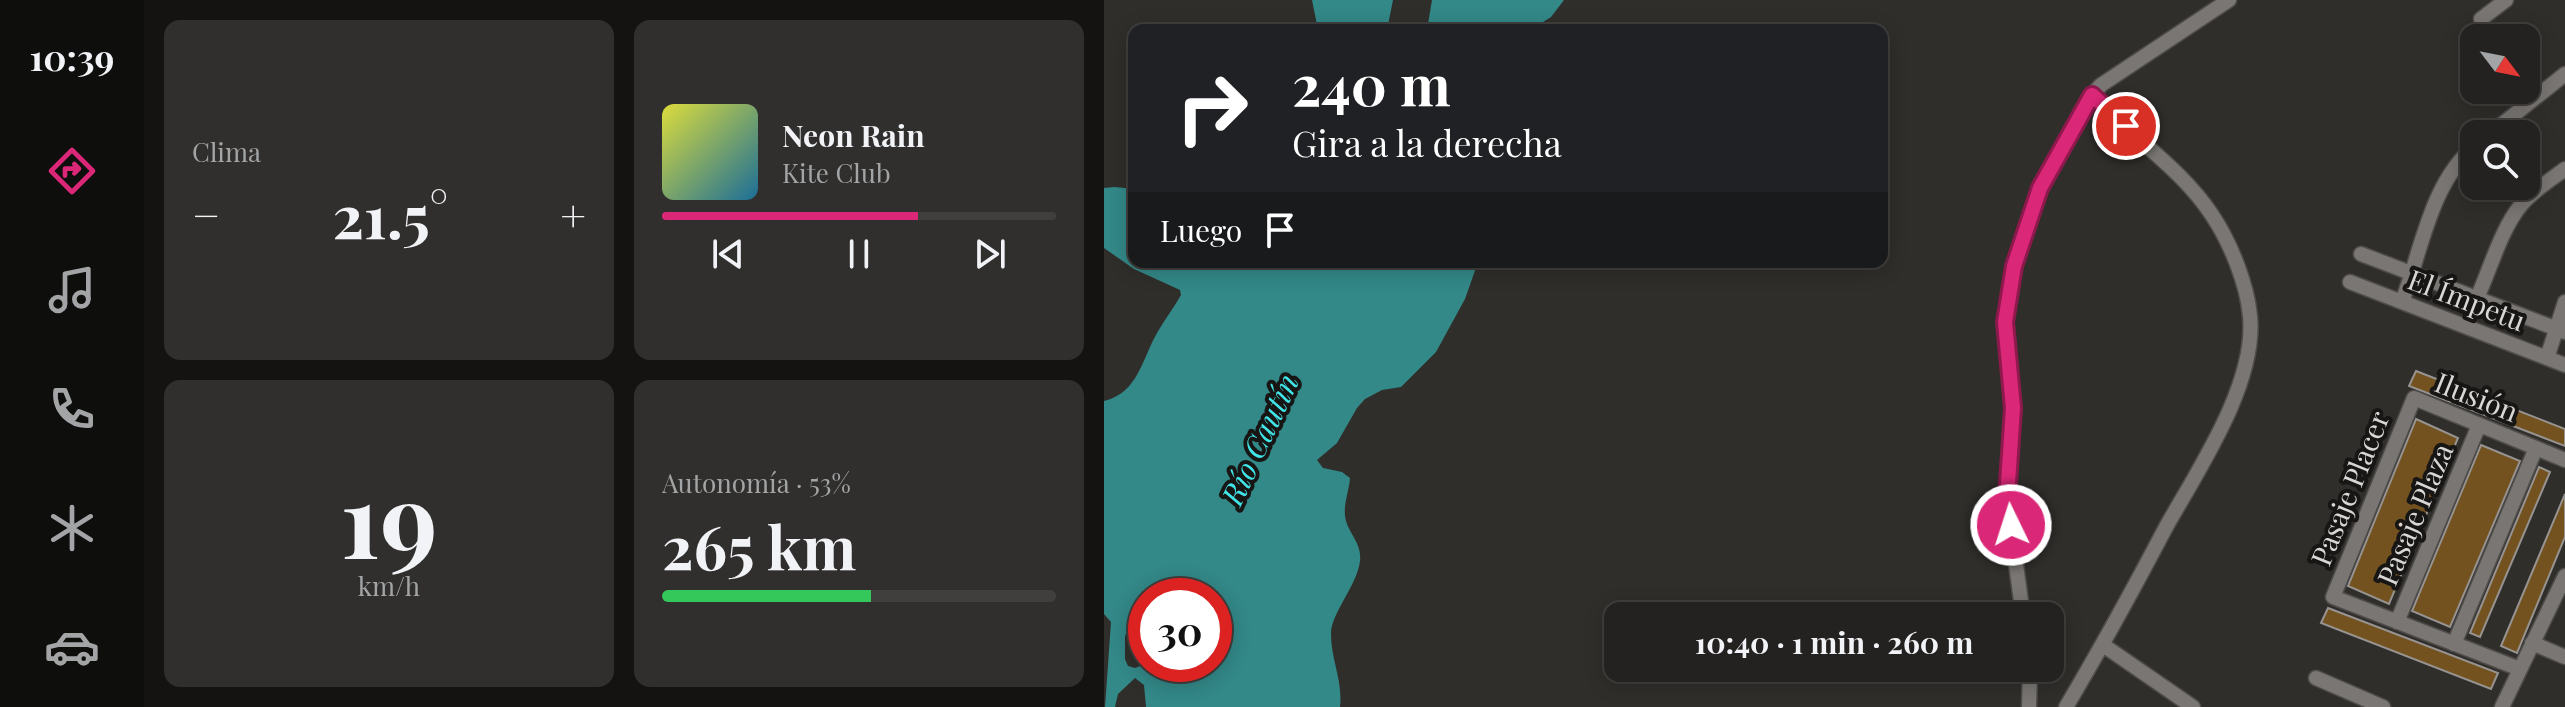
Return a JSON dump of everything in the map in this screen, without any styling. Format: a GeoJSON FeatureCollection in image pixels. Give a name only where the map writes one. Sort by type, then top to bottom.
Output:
{"type":"FeatureCollection","features":[{"type":"Feature","properties":{"kind":"street"},"geometry":{"type":"LineString","coordinates":[[2021,602],[2007,498],[2013,408],[2005,322],[2014,266],[2040,188],[2092,95],[2101,85],[2229,0]]}},
{"type":"Feature","properties":{"kind":"street"},"geometry":{"type":"LineString","coordinates":[[2481,19],[2506,0]]}},
{"type":"Feature","properties":{"kind":"street"},"geometry":{"type":"LineString","coordinates":[[2508,120],[2565,74]]}},
{"type":"Feature","properties":{"kind":"street"},"geometry":{"type":"LineString","coordinates":[[2066,707],[2103,645],[2230,410],[2246,360],[2250,317],[2236,261],[2212,215],[2174,168],[2092,95]]}},
{"type":"Feature","properties":{"kind":"street"},"geometry":{"type":"LineString","coordinates":[[2402,302],[2439,192],[2460,161]]}},
{"type":"Feature","properties":{"kind":"street"},"geometry":{"type":"LineString","coordinates":[[2477,298],[2520,206],[2533,192],[2565,169]]}},
{"type":"Feature","properties":{"kind":"street","name":"El Ímpetu"},"geometry":{"type":"LineString","coordinates":[[2361,254],[2560,330]]}},
{"type":"Feature","properties":{"kind":"street","name":"El Ímpetu"},"geometry":{"type":"LineString","coordinates":[[2350,282],[2565,365]]}},
{"type":"Feature","properties":{"kind":"street"},"geometry":{"type":"LineString","coordinates":[[2547,358],[2560,330],[2565,302]]}},
{"type":"Feature","properties":{"kind":"street","name":"Ilusión"},"geometry":{"type":"LineString","coordinates":[[2414,398],[2565,460]]}},
{"type":"Feature","properties":{"kind":"street","name":"Pasaje Placer"},"geometry":{"type":"LineString","coordinates":[[2397,622],[2333,597],[2414,398]]}},
{"type":"Feature","properties":{"kind":"street","name":"Pasaje Plaza"},"geometry":{"type":"LineString","coordinates":[[2397,622],[2479,425]]}},
{"type":"Feature","properties":{"kind":"street"},"geometry":{"type":"LineString","coordinates":[[2454,644],[2536,448]]}},
{"type":"Feature","properties":{"kind":"street"},"geometry":{"type":"LineString","coordinates":[[2502,707],[2565,576]]}},
{"type":"Feature","properties":{"kind":"street"},"geometry":{"type":"LineString","coordinates":[[2397,622],[2520,669]]}},
{"type":"Feature","properties":{"kind":"street"},"geometry":{"type":"LineString","coordinates":[[2532,643],[2565,657]]}},
{"type":"Feature","properties":{"kind":"street"},"geometry":{"type":"LineString","coordinates":[[2103,645],[2193,707]]}},
{"type":"Feature","properties":{"kind":"street"},"geometry":{"type":"LineString","coordinates":[[2316,678],[2383,707]]}},
{"type":"Feature","properties":{"kind":"street"},"geometry":{"type":"LineString","coordinates":[[2029,707],[2030,682]]}},
{"type":"Feature","properties":{"kind":"water"},"geometry":{"type":"Polygon","coordinates":[[[1312,0],[1393,0],[1388,24],[1317,24],[1312,0]]]}},
{"type":"Feature","properties":{"kind":"water"},"geometry":{"type":"Polygon","coordinates":[[[1432,0],[1564,0],[1543,22],[1428,24],[1432,0]]]}},
{"type":"Feature","properties":{"kind":"water"},"geometry":{"type":"Polygon","coordinates":[[[1104,188],[1128,188],[1128,265],[1104,248],[1104,188]]]}},
{"type":"Feature","properties":{"kind":"water","name":"Río Cautín"},"geometry":{"type":"Polygon","coordinates":[[[1133,268],[1476,268],[1465,299],[1436,352],[1401,387],[1382,390],[1365,399],[1337,443],[1317,460],[1323,468],[1342,472],[1350,478],[1345,516],[1360,555],[1358,570],[1332,626],[1340,707],[1146,707],[1144,685],[1140,682],[1232,682],[1232,578],[1128,578],[1125,659],[1128,682],[1131,682],[1118,694],[1115,707],[1105,707],[1111,622],[1104,614],[1104,401],[1125,391],[1132,383],[1157,333],[1181,295],[1180,290],[1133,268]]]}},
{"type":"Feature","properties":{"kind":"building"},"geometry":{"type":"Polygon","coordinates":[[[2416,371],[2565,429],[2565,446],[2409,386],[2416,371]]]}},
{"type":"Feature","properties":{"kind":"building"},"geometry":{"type":"Polygon","coordinates":[[[2416,419],[2458,438],[2389,604],[2348,586],[2416,419]]]}},
{"type":"Feature","properties":{"kind":"building"},"geometry":{"type":"Polygon","coordinates":[[[2481,445],[2520,461],[2450,627],[2412,611],[2481,445]]]}},
{"type":"Feature","properties":{"kind":"building"},"geometry":{"type":"Polygon","coordinates":[[[2539,467],[2550,472],[2480,637],[2470,633],[2539,467]]]}},
{"type":"Feature","properties":{"kind":"building"},"geometry":{"type":"Polygon","coordinates":[[[2565,494],[2565,537],[2517,653],[2501,646],[2565,494]]]}},
{"type":"Feature","properties":{"kind":"building"},"geometry":{"type":"Polygon","coordinates":[[[2328,608],[2498,673],[2491,689],[2321,623],[2328,608]]]}},
{"type":"Feature","properties":{"kind":"route"},"geometry":{"type":"LineString","coordinates":[[2011,525],[2007,498],[2013,408],[2005,322],[2014,266],[2040,188],[2092,95],[2126,126]]}}]}
